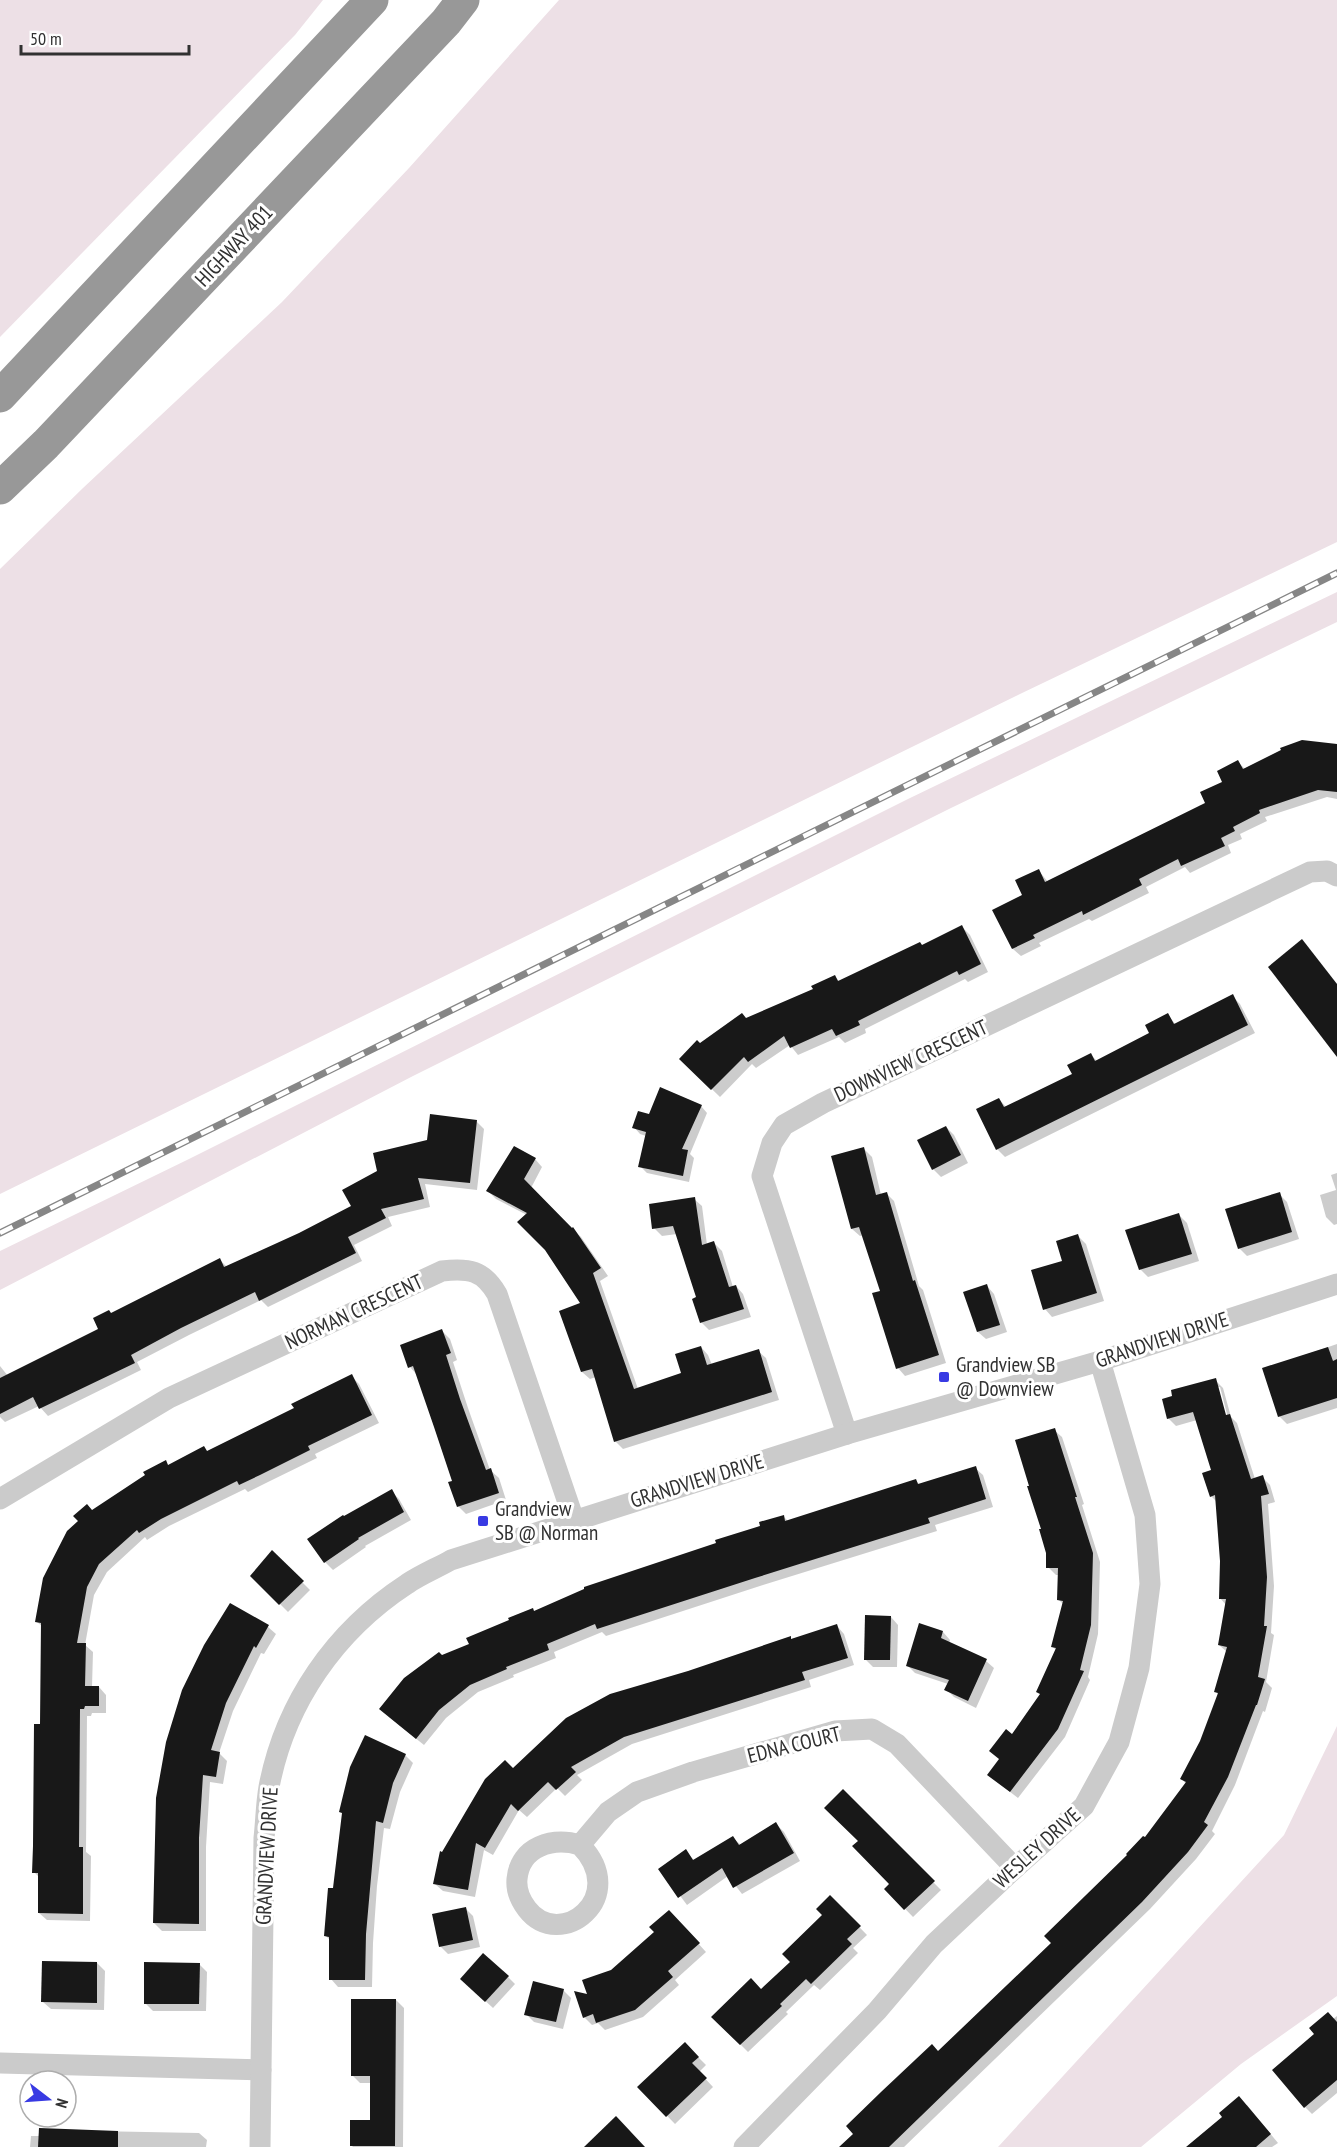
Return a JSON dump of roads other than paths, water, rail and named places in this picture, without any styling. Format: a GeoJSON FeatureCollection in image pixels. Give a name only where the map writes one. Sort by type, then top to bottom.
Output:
{"type":"FeatureCollection","features":[{"type":"Feature","properties":{"kind":"highway"},"geometry":{"type":"LineString","coordinates":[[0,396],[372,0]]}},
{"type":"Feature","properties":{"kind":"highway","name":"HIGHWAY 401"},"geometry":{"type":"LineString","coordinates":[[0,488],[54,435],[438,30],[463,0]]}},
{"type":"Feature","properties":{"kind":"street","name":"DOWNVIEW CRESCENT"},"geometry":{"type":"LineString","coordinates":[[847,1434],[762,1176],[772,1143],[784,1125],[823,1103],[1310,872],[1327,871],[1337,876]]}},
{"type":"Feature","properties":{"kind":"street","name":"NORMAN CRESCENT"},"geometry":{"type":"LineString","coordinates":[[0,1499],[169,1398],[442,1271],[457,1270],[472,1272],[488,1279],[497,1294],[574,1520]]}},
{"type":"Feature","properties":{"kind":"street","name":"GRANDVIEW DRIVE"},"geometry":{"type":"LineString","coordinates":[[260,2147],[264,1838],[269,1788],[280,1744],[297,1704],[316,1671],[340,1641],[367,1615],[407,1583],[452,1560],[847,1434],[1100,1361],[1337,1284]]}},
{"type":"Feature","properties":{"kind":"street","name":"WESLEY DRIVE"},"geometry":{"type":"LineString","coordinates":[[744,2147],[877,2011],[934,1944],[1084,1806],[1119,1742],[1139,1668],[1149,1584],[1145,1515],[1100,1361]]}},
{"type":"Feature","properties":{"kind":"street","name":"EDNA COURT"},"geometry":{"type":"LineString","coordinates":[[580,1845],[608,1812],[637,1792],[693,1772],[835,1731],[872,1729],[897,1744],[1015,1868]]}},
{"type":"Feature","properties":{"kind":"street"},"geometry":{"type":"LineString","coordinates":[[0,2063],[261,2070]]}},
{"type":"Feature","properties":{"kind":"railway"},"geometry":{"type":"LineString","coordinates":[[0,1233],[1337,573]]}},
{"type":"Feature","properties":{"kind":"place","name":"Grandview SB @ Downview"},"geometry":{"type":"Point","coordinates":[944,1377]}},
{"type":"Feature","properties":{"kind":"place","name":"Grandview SB @ Norman"},"geometry":{"type":"Point","coordinates":[483,1521]}}]}
